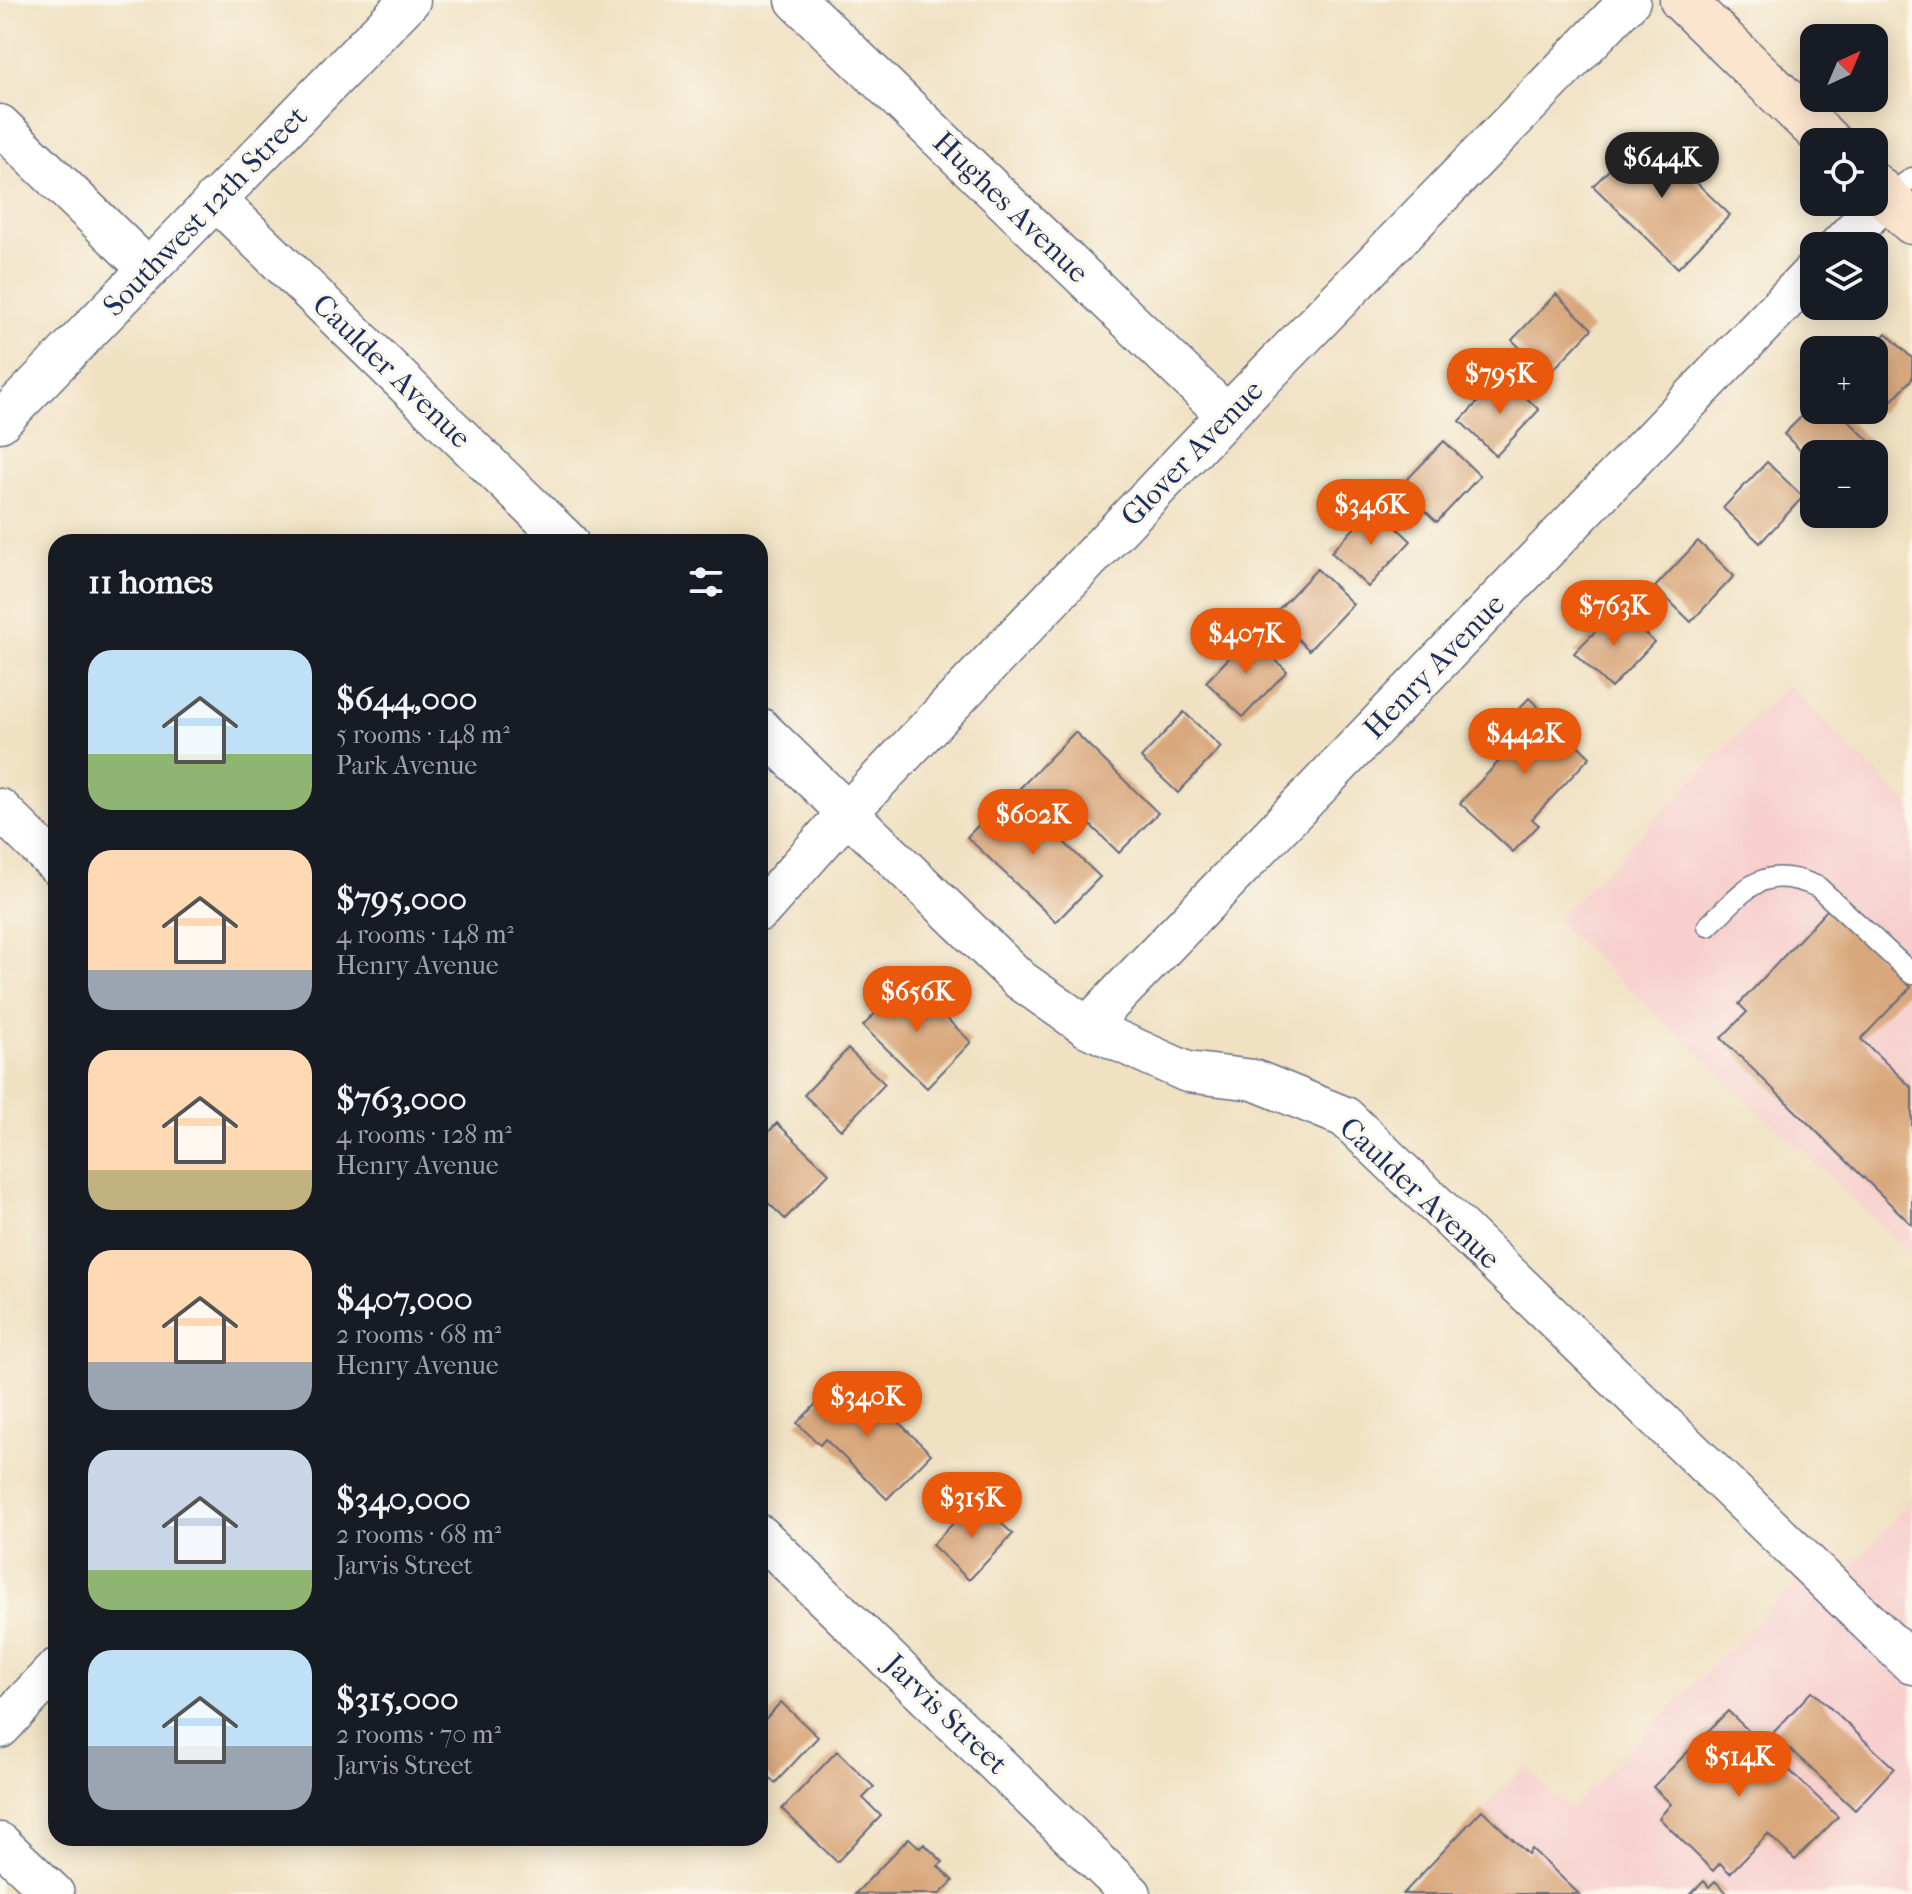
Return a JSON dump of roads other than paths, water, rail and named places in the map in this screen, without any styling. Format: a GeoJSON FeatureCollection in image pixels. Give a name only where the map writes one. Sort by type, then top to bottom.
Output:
{"type":"FeatureCollection","features":[{"type":"Feature","properties":{"kind":"street","name":"Southwest 12th Street"},"geometry":{"type":"LineString","coordinates":[[0,422],[410,0]]}},
{"type":"Feature","properties":{"kind":"street","name":"Hughes Avenue"},"geometry":{"type":"LineString","coordinates":[[796,0],[1227,415]]}},
{"type":"Feature","properties":{"kind":"street","name":"Glover Avenue"},"geometry":{"type":"LineString","coordinates":[[768,902],[847,813],[1227,415],[1630,0]]}},
{"type":"Feature","properties":{"kind":"street"},"geometry":{"type":"LineString","coordinates":[[1682,0],[1815,128]]}},
{"type":"Feature","properties":{"kind":"street"},"geometry":{"type":"LineString","coordinates":[[0,125],[148,269]]}},
{"type":"Feature","properties":{"kind":"street"},"geometry":{"type":"LineString","coordinates":[[1855,232],[1896,195]]}},
{"type":"Feature","properties":{"kind":"street","name":"Caulder Avenue"},"geometry":{"type":"LineString","coordinates":[[215,199],[560,534]]}},
{"type":"Feature","properties":{"kind":"street","name":"Henry Avenue"},"geometry":{"type":"LineString","coordinates":[[1087,1027],[1800,286]]}},
{"type":"Feature","properties":{"kind":"street","name":"Caulder Avenue"},"geometry":{"type":"LineString","coordinates":[[768,736],[1020,980],[1087,1027],[1187,1072],[1254,1080],[1345,1117],[1912,1664]]}},
{"type":"Feature","properties":{"kind":"street"},"geometry":{"type":"LineString","coordinates":[[0,809],[48,856]]}},
{"type":"Feature","properties":{"kind":"street","name":"Jarvis Street"},"geometry":{"type":"LineString","coordinates":[[768,1543],[1131,1894]]}},
{"type":"Feature","properties":{"kind":"street"},"geometry":{"type":"LineString","coordinates":[[0,1728],[48,1677]]}},
{"type":"Feature","properties":{"kind":"street"},"geometry":{"type":"LineString","coordinates":[[0,1843],[54,1894]]}},
{"type":"Feature","properties":{"kind":"lane"},"geometry":{"type":"LineString","coordinates":[[1708,926],[1750,885],[1778,875],[1818,887],[1912,974]]}}]}
